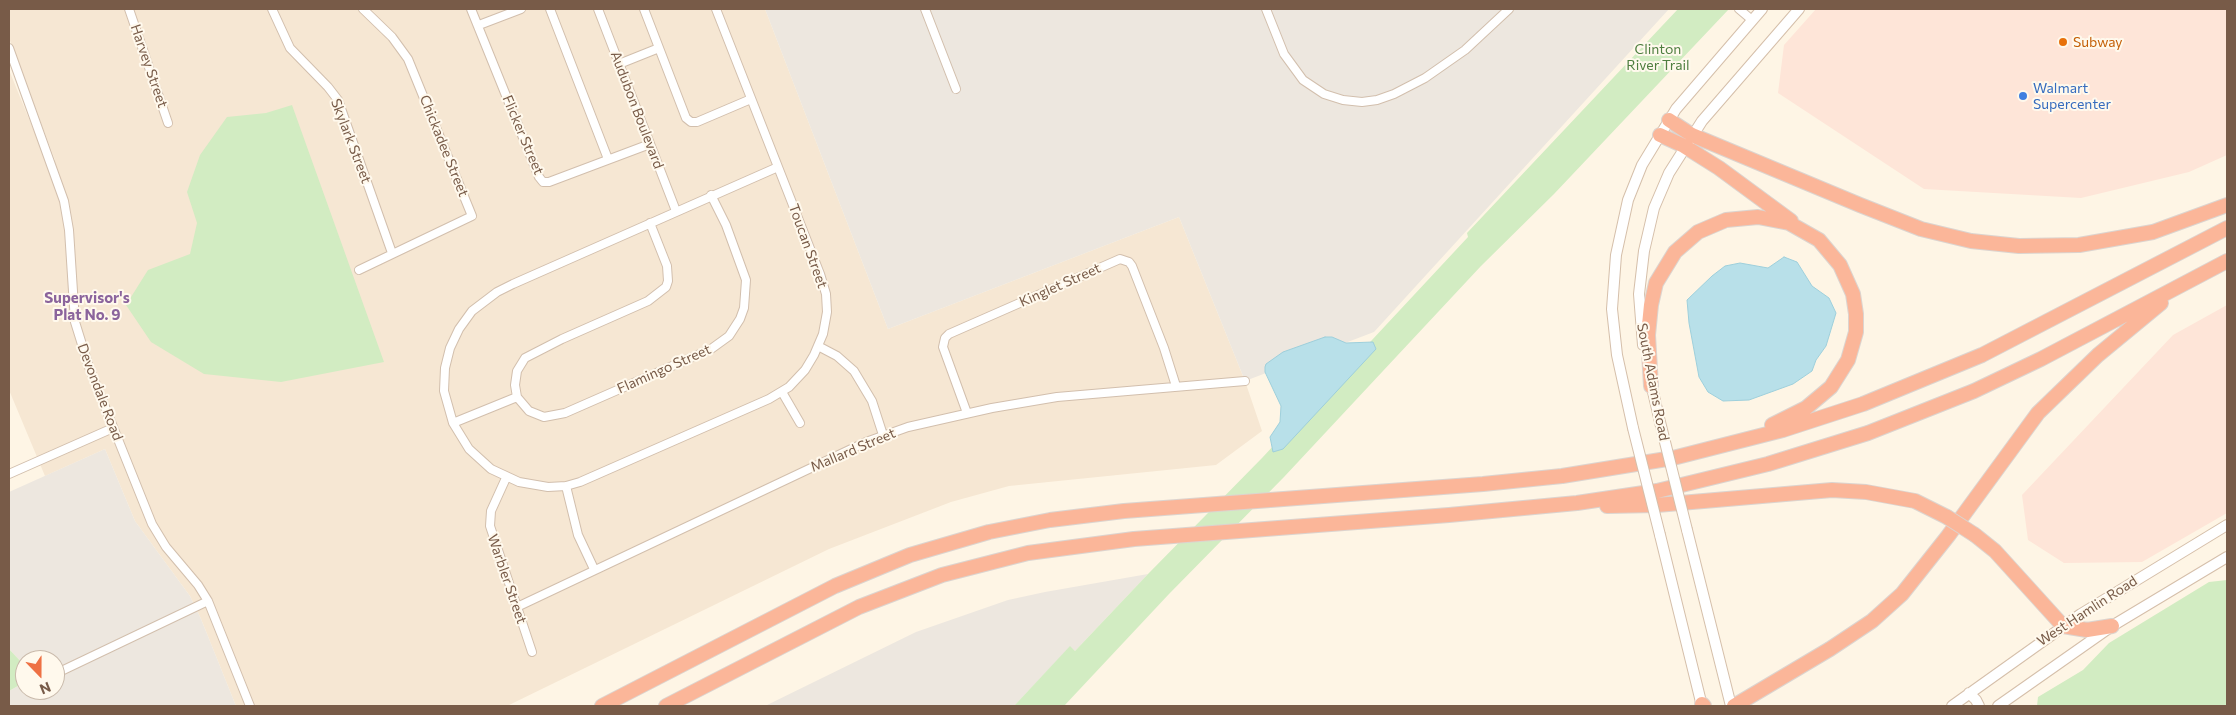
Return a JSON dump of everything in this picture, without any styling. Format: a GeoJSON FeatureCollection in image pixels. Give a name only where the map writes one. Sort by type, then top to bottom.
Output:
{"type":"FeatureCollection","features":[{"type":"Feature","properties":{"kind":"highway"},"geometry":{"type":"LineString","coordinates":[[1668,120],[1719,168],[1827,248],[1840,266],[1849,284],[1855,303],[1856,324],[1851,352],[1844,368],[1831,387],[1806,408],[1787,419],[1717,448]]}},
{"type":"Feature","properties":{"kind":"highway"},"geometry":{"type":"LineString","coordinates":[[1660,135],[1688,140],[1920,229],[1971,241],[2020,246],[2079,244],[2153,232],[2227,205]]}},
{"type":"Feature","properties":{"kind":"highway"},"geometry":{"type":"LineString","coordinates":[[1651,386],[1648,335],[1651,305],[1656,283],[1675,252],[1698,232],[1717,223],[1737,218],[1768,218],[1789,223],[1801,229]]}},
{"type":"Feature","properties":{"kind":"highway"},"geometry":{"type":"LineString","coordinates":[[602,706],[835,586],[888,563],[989,532],[1050,520],[1124,510],[1538,479],[1634,465],[1717,448],[1838,413],[1932,377],[2022,336],[2227,228]]}},
{"type":"Feature","properties":{"kind":"highway"},"geometry":{"type":"LineString","coordinates":[[666,706],[840,616],[926,581],[989,562],[1050,549],[1174,536],[1541,507],[1602,500],[1682,485],[1768,464],[1854,438],[1923,413],[1994,382],[2227,261]]}},
{"type":"Feature","properties":{"kind":"highway"},"geometry":{"type":"LineString","coordinates":[[1733,706],[1872,621],[1902,594],[1948,536],[2038,414],[2098,355],[2187,282]]}},
{"type":"Feature","properties":{"kind":"highway"},"geometry":{"type":"LineString","coordinates":[[1541,507],[1657,504],[1832,490],[1866,492],[1915,501],[1975,535],[1995,551],[2063,626],[2087,630],[2112,626]]}},
{"type":"Feature","properties":{"kind":"main road","name":"South Adams Road"},"geometry":{"type":"LineString","coordinates":[[1703,706],[1633,428],[1615,340],[1612,302],[1614,268],[1628,200],[1642,165],[1668,120],[1762,9]]}},
{"type":"Feature","properties":{"kind":"main road","name":"South Adams Road"},"geometry":{"type":"LineString","coordinates":[[1733,706],[1651,386],[1640,321],[1639,294],[1643,258],[1656,203],[1669,173],[1688,140],[1715,105],[1798,9]]}},
{"type":"Feature","properties":{"kind":"main road","name":"West Hamlin Road"},"geometry":{"type":"LineString","coordinates":[[1952,706],[2063,626],[2137,578],[2227,525]]}},
{"type":"Feature","properties":{"kind":"main road","name":"West Hamlin Road"},"geometry":{"type":"LineString","coordinates":[[1998,706],[2112,626],[2227,557]]}},
{"type":"Feature","properties":{"kind":"main road"},"geometry":{"type":"LineString","coordinates":[[1969,693],[1979,706]]}},
{"type":"Feature","properties":{"kind":"street","name":"Harvey Street"},"geometry":{"type":"LineString","coordinates":[[129,9],[168,123]]}},
{"type":"Feature","properties":{"kind":"street","name":"Skylark Street"},"geometry":{"type":"LineString","coordinates":[[272,9],[290,48],[328,87],[341,106],[392,253]]}},
{"type":"Feature","properties":{"kind":"street","name":"Chickadee Street"},"geometry":{"type":"LineString","coordinates":[[363,9],[392,37],[408,59],[472,216],[392,253]]}},
{"type":"Feature","properties":{"kind":"street","name":"Flicker Street"},"geometry":{"type":"LineString","coordinates":[[471,9],[539,178],[543,182],[549,182],[650,144]]}},
{"type":"Feature","properties":{"kind":"street"},"geometry":{"type":"LineString","coordinates":[[479,25],[521,9]]}},
{"type":"Feature","properties":{"kind":"street"},"geometry":{"type":"LineString","coordinates":[[550,9],[608,159]]}},
{"type":"Feature","properties":{"kind":"street","name":"Audubon Boulevard"},"geometry":{"type":"LineString","coordinates":[[598,9],[676,211]]}},
{"type":"Feature","properties":{"kind":"street"},"geometry":{"type":"LineString","coordinates":[[644,9],[686,118],[691,122],[697,122],[751,99]]}},
{"type":"Feature","properties":{"kind":"street"},"geometry":{"type":"LineString","coordinates":[[716,9],[778,167]]}},
{"type":"Feature","properties":{"kind":"street"},"geometry":{"type":"LineString","coordinates":[[925,9],[956,89]]}},
{"type":"Feature","properties":{"kind":"street"},"geometry":{"type":"LineString","coordinates":[[1266,9],[1284,54],[1303,80],[1324,94],[1343,100],[1362,102],[1377,100],[1394,94],[1432,73],[1474,42],[1509,9]]}},
{"type":"Feature","properties":{"kind":"street"},"geometry":{"type":"LineString","coordinates":[[1739,9],[1752,20]]}},
{"type":"Feature","properties":{"kind":"street","name":"Devondale Road"},"geometry":{"type":"LineString","coordinates":[[9,48],[62,194],[69,230],[75,322],[83,351],[158,536],[198,585],[208,601],[250,706]]}},
{"type":"Feature","properties":{"kind":"street"},"geometry":{"type":"LineString","coordinates":[[619,64],[659,48]]}},
{"type":"Feature","properties":{"kind":"street","name":"Toucan Street"},"geometry":{"type":"LineString","coordinates":[[778,167],[818,268],[826,294],[825,325],[818,346],[805,370],[782,392],[606,472],[566,486],[534,486],[506,478],[491,469],[469,449],[453,423],[444,391],[445,368],[459,329],[472,311],[497,292],[513,284],[778,167]]}},
{"type":"Feature","properties":{"kind":"street","name":"Flamingo Street"},"geometry":{"type":"LineString","coordinates":[[517,396],[525,407],[537,415],[553,417],[711,349],[728,336],[740,319],[744,308],[746,280],[726,225],[711,196]]}},
{"type":"Feature","properties":{"kind":"street"},"geometry":{"type":"LineString","coordinates":[[453,423],[517,396],[516,377],[521,364],[526,358],[562,339],[648,301],[666,287],[668,281],[667,266],[650,223]]}},
{"type":"Feature","properties":{"kind":"street"},"geometry":{"type":"LineString","coordinates":[[359,270],[392,253]]}},
{"type":"Feature","properties":{"kind":"street","name":"Kinglet Street"},"geometry":{"type":"LineString","coordinates":[[967,413],[943,348],[945,338],[966,326],[1120,259],[1129,262],[1132,266],[1164,348],[1176,386]]}},
{"type":"Feature","properties":{"kind":"street"},"geometry":{"type":"LineString","coordinates":[[818,346],[837,356],[854,371],[872,401],[883,435]]}},
{"type":"Feature","properties":{"kind":"street","name":"Mallard Street"},"geometry":{"type":"LineString","coordinates":[[517,606],[883,435],[967,413],[1057,396],[1245,381]]}},
{"type":"Feature","properties":{"kind":"street"},"geometry":{"type":"LineString","coordinates":[[782,392],[800,423]]}},
{"type":"Feature","properties":{"kind":"street"},"geometry":{"type":"LineString","coordinates":[[9,474],[113,428]]}},
{"type":"Feature","properties":{"kind":"street","name":"Warbler Street"},"geometry":{"type":"LineString","coordinates":[[506,478],[491,511],[490,526],[532,652]]}},
{"type":"Feature","properties":{"kind":"street"},"geometry":{"type":"LineString","coordinates":[[566,486],[578,535],[594,569]]}},
{"type":"Feature","properties":{"kind":"street"},"geometry":{"type":"LineString","coordinates":[[65,669],[208,601]]}},
{"type":"Feature","properties":{"kind":"shaded area"},"geometry":{"type":"Polygon","coordinates":[[[9,9],[765,9],[888,329],[1179,217],[1245,381],[1262,431],[1216,465],[1009,486],[951,502],[829,549],[507,706],[236,706],[190,596],[135,521],[105,449],[45,476],[9,390],[9,70],[47,163],[55,160],[9,38],[9,9]]]}},
{"type":"Feature","properties":{"kind":"shaded area"},"geometry":{"type":"Polygon","coordinates":[[[765,9],[1669,9],[1374,332],[1245,381],[1179,217],[888,329],[765,9]]]}},
{"type":"Feature","properties":{"kind":"shaded area"},"geometry":{"type":"Polygon","coordinates":[[[1816,9],[2227,9],[2227,155],[2189,172],[2081,198],[1924,189],[1778,93],[1784,45],[1816,9]]]}},
{"type":"Feature","properties":{"kind":"shaded area"},"geometry":{"type":"Polygon","coordinates":[[[2227,305],[2227,513],[2142,562],[2064,563],[2028,540],[2022,495],[2173,335],[2227,305]]]}},
{"type":"Feature","properties":{"kind":"shaded area"},"geometry":{"type":"Polygon","coordinates":[[[105,449],[135,521],[190,596],[236,706],[9,706],[9,691],[15,688],[15,700],[65,700],[65,650],[15,650],[15,655],[9,649],[9,492],[105,449]]]}},
{"type":"Feature","properties":{"kind":"shaded area"},"geometry":{"type":"Polygon","coordinates":[[[1148,574],[1075,651],[1070,647],[1014,706],[765,706],[916,632],[1008,600],[1148,574]]]}},
{"type":"Feature","properties":{"kind":"green space","name":"Clinton River Trail"},"geometry":{"type":"Polygon","coordinates":[[[1678,9],[1729,9],[1554,194],[1481,266],[1284,477],[1169,594],[1064,706],[1014,706],[1070,646],[1075,651],[1262,458],[1468,237],[1467,233],[1678,9]]]}},
{"type":"Feature","properties":{"kind":"green space"},"geometry":{"type":"Polygon","coordinates":[[[292,105],[384,362],[281,382],[204,374],[151,342],[126,305],[148,270],[190,254],[197,223],[187,192],[200,155],[227,117],[266,113],[292,105]]]}},
{"type":"Feature","properties":{"kind":"green space"},"geometry":{"type":"Polygon","coordinates":[[[2227,580],[2227,706],[2037,706],[2038,697],[2083,670],[2109,643],[2209,582],[2227,580]]]}},
{"type":"Feature","properties":{"kind":"green space"},"geometry":{"type":"Polygon","coordinates":[[[9,649],[15,655],[15,688],[9,691],[9,649]]]}},
{"type":"Feature","properties":{"kind":"water"},"geometry":{"type":"Polygon","coordinates":[[[1784,257],[1797,262],[1812,286],[1829,298],[1836,313],[1826,346],[1816,360],[1812,371],[1793,384],[1749,400],[1723,401],[1708,392],[1699,377],[1689,323],[1687,300],[1725,266],[1740,263],[1768,268],[1784,257]]]}},
{"type":"Feature","properties":{"kind":"water"},"geometry":{"type":"Polygon","coordinates":[[[1325,337],[1332,337],[1346,343],[1373,342],[1376,349],[1283,449],[1273,452],[1270,437],[1280,422],[1281,406],[1265,372],[1266,364],[1283,352],[1325,337]]]}},
{"type":"Feature","properties":{"kind":"place","name":"Subway"},"geometry":{"type":"Point","coordinates":[2063,42]}},
{"type":"Feature","properties":{"kind":"place","name":"Walmart Supercenter"},"geometry":{"type":"Point","coordinates":[2023,96]}},
{"type":"Feature","properties":{"kind":"district","name":"Supervisor's Plat No. 9"},"geometry":{"type":"Point","coordinates":[87,306]}}]}
